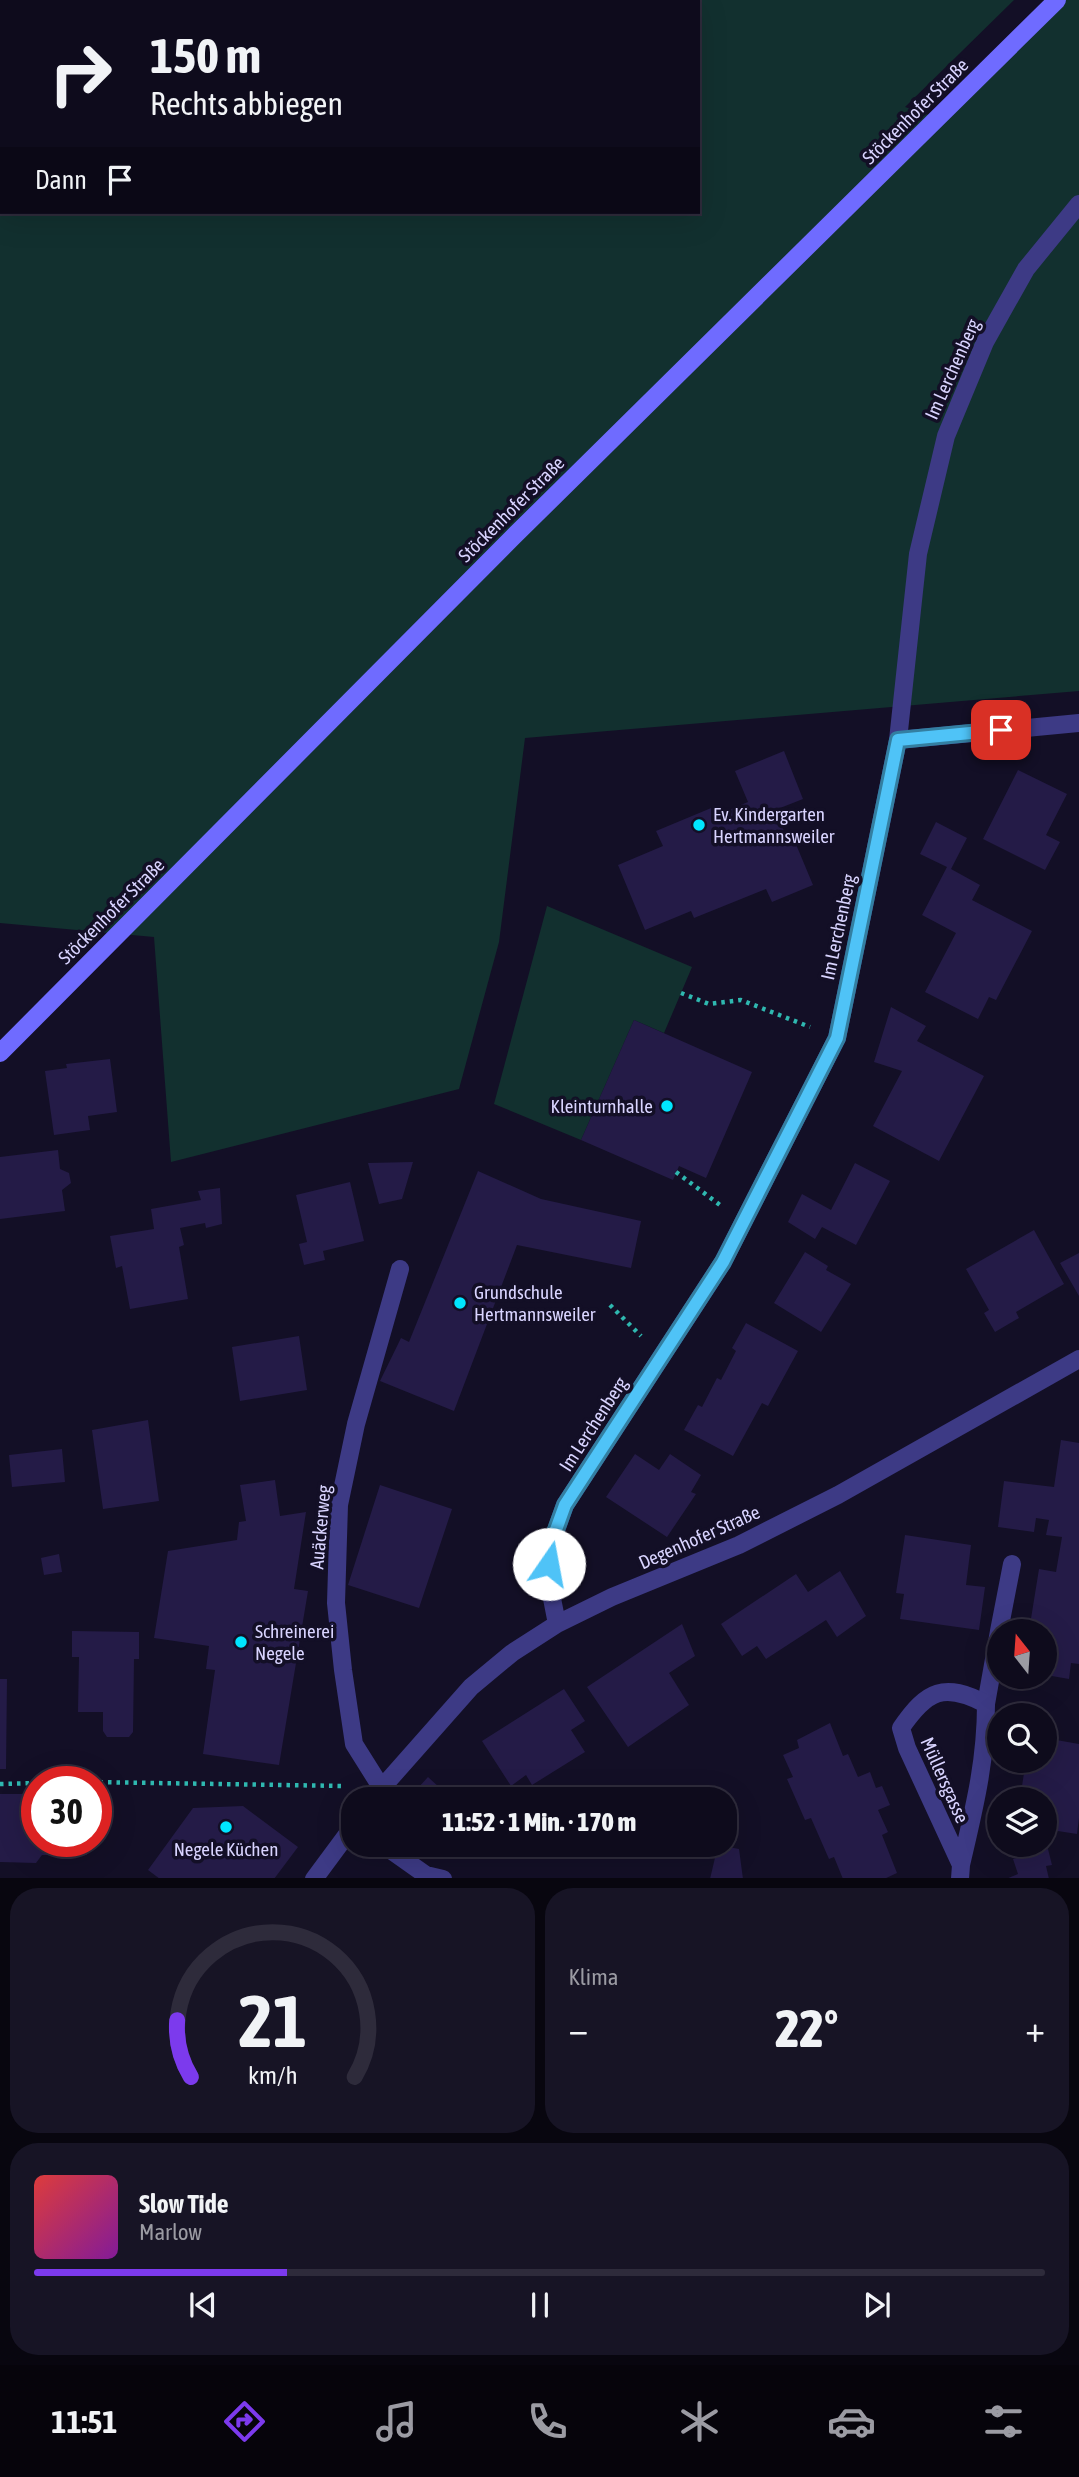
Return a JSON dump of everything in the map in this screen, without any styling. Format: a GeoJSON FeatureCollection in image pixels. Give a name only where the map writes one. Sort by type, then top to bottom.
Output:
{"type":"FeatureCollection","features":[{"type":"Feature","properties":{"kind":"main road","name":"Stöckenhofer Straße"},"geometry":{"type":"LineString","coordinates":[[0,1053],[523,527],[1057,0]]}},
{"type":"Feature","properties":{"kind":"street","name":"Im Lerchenberg"},"geometry":{"type":"LineString","coordinates":[[558,1624],[548,1578],[549,1549],[565,1505],[723,1262],[837,1038],[898,740],[918,554],[946,436],[985,342],[1026,269],[1079,204]]}},
{"type":"Feature","properties":{"kind":"street"},"geometry":{"type":"LineString","coordinates":[[898,740],[1079,723]]}},
{"type":"Feature","properties":{"kind":"street","name":"Auäckerweg"},"geometry":{"type":"LineString","coordinates":[[373,1787],[354,1744],[343,1670],[336,1603],[339,1505],[356,1424],[400,1269]]}},
{"type":"Feature","properties":{"kind":"street","name":"Degenhofer Straße"},"geometry":{"type":"LineString","coordinates":[[381,1787],[471,1687],[512,1653],[558,1624],[612,1597],[739,1545],[825,1501],[1079,1359]]}},
{"type":"Feature","properties":{"kind":"street","name":"Müllersgasse"},"geometry":{"type":"LineString","coordinates":[[1001,1619],[1012,1564]]}},
{"type":"Feature","properties":{"kind":"street","name":"Müllersgasse"},"geometry":{"type":"LineString","coordinates":[[960,1872],[982,1774],[989,1689]]}},
{"type":"Feature","properties":{"kind":"street","name":"Müllersgasse"},"geometry":{"type":"LineString","coordinates":[[960,1872],[901,1728],[915,1707],[938,1692],[965,1693],[986,1704]]}},
{"type":"Feature","properties":{"kind":"street"},"geometry":{"type":"LineString","coordinates":[[314,1878],[341,1841]]}},
{"type":"Feature","properties":{"kind":"street"},"geometry":{"type":"LineString","coordinates":[[400,1857],[426,1875],[443,1878]]}},
{"type":"Feature","properties":{"kind":"path"},"geometry":{"type":"LineString","coordinates":[[681,993],[709,1004],[741,1000],[837,1038]]}},
{"type":"Feature","properties":{"kind":"path"},"geometry":{"type":"LineString","coordinates":[[676,1172],[744,1222]]}},
{"type":"Feature","properties":{"kind":"path"},"geometry":{"type":"LineString","coordinates":[[610,1305],[662,1356]]}},
{"type":"Feature","properties":{"kind":"path"},"geometry":{"type":"LineString","coordinates":[[0,1784],[21,1783]]}},
{"type":"Feature","properties":{"kind":"path"},"geometry":{"type":"LineString","coordinates":[[112,1783],[341,1792]]}},
{"type":"Feature","properties":{"kind":"green space"},"geometry":{"type":"Polygon","coordinates":[[[700,0],[1014,0],[905,107],[938,118],[1057,0],[1079,0],[1079,691],[525,738],[499,942],[459,1089],[171,1162],[154,937],[0,923],[0,214],[700,214],[700,0]]]}},
{"type":"Feature","properties":{"kind":"green space"},"geometry":{"type":"Polygon","coordinates":[[[547,906],[692,967],[664,1033],[634,1020],[581,1140],[494,1104],[547,906]]]}},
{"type":"Feature","properties":{"kind":"building"},"geometry":{"type":"Polygon","coordinates":[[[784,751],[803,799],[775,810],[784,831],[790,830],[813,885],[772,902],[766,889],[694,918],[691,911],[645,930],[618,865],[663,846],[656,831],[716,806],[719,814],[748,802],[735,771],[784,751]]]}},
{"type":"Feature","properties":{"kind":"building"},"geometry":{"type":"Polygon","coordinates":[[[1018,770],[1067,794],[1046,835],[1060,842],[1045,870],[983,839],[1018,770]]]}},
{"type":"Feature","properties":{"kind":"building"},"geometry":{"type":"Polygon","coordinates":[[[936,822],[967,838],[951,869],[980,885],[972,900],[1032,931],[996,1000],[989,997],[978,1019],[925,992],[956,933],[922,915],[947,867],[920,854],[936,822]]]}},
{"type":"Feature","properties":{"kind":"building"},"geometry":{"type":"Polygon","coordinates":[[[891,1007],[926,1026],[917,1041],[984,1076],[939,1161],[873,1126],[902,1071],[874,1062],[891,1007]]]}},
{"type":"Feature","properties":{"kind":"building","name":"Kleinturnhalle"},"geometry":{"type":"Polygon","coordinates":[[[634,1020],[752,1072],[706,1178],[679,1166],[673,1180],[581,1140],[634,1020]]]}},
{"type":"Feature","properties":{"kind":"building"},"geometry":{"type":"Polygon","coordinates":[[[110,1059],[117,1112],[88,1116],[90,1130],[54,1135],[45,1071],[67,1068],[66,1064],[110,1059]]]}},
{"type":"Feature","properties":{"kind":"building"},"geometry":{"type":"Polygon","coordinates":[[[58,1150],[60,1169],[69,1173],[71,1183],[62,1190],[65,1211],[0,1219],[0,1157],[58,1150]]]}},
{"type":"Feature","properties":{"kind":"building"},"geometry":{"type":"Polygon","coordinates":[[[413,1162],[402,1199],[379,1204],[368,1163],[413,1162]]]}},
{"type":"Feature","properties":{"kind":"building"},"geometry":{"type":"Polygon","coordinates":[[[855,1163],[890,1181],[856,1245],[822,1227],[815,1239],[788,1222],[802,1194],[831,1210],[855,1163]]]}},
{"type":"Feature","properties":{"kind":"building","name":"Grundschule Hertmannsweiler"},"geometry":{"type":"Polygon","coordinates":[[[478,1171],[541,1199],[641,1221],[631,1268],[517,1245],[454,1411],[380,1381],[401,1338],[409,1342],[478,1171]]]}},
{"type":"Feature","properties":{"kind":"building"},"geometry":{"type":"Polygon","coordinates":[[[350,1182],[364,1241],[323,1251],[325,1260],[304,1265],[299,1244],[307,1242],[296,1195],[350,1182]]]}},
{"type":"Feature","properties":{"kind":"building"},"geometry":{"type":"Polygon","coordinates":[[[220,1188],[222,1224],[206,1228],[205,1223],[180,1228],[184,1245],[179,1247],[188,1299],[130,1309],[122,1266],[116,1268],[110,1236],[154,1229],[151,1209],[201,1200],[198,1191],[220,1188]]]}},
{"type":"Feature","properties":{"kind":"building"},"geometry":{"type":"Polygon","coordinates":[[[1034,1230],[1064,1284],[1016,1312],[1019,1318],[995,1332],[984,1313],[989,1310],[966,1269],[1034,1230]]]}},
{"type":"Feature","properties":{"kind":"building"},"geometry":{"type":"Polygon","coordinates":[[[805,1252],[828,1266],[826,1270],[851,1284],[821,1332],[774,1303],[805,1252]]]}},
{"type":"Feature","properties":{"kind":"building"},"geometry":{"type":"Polygon","coordinates":[[[1079,1253],[1079,1296],[1060,1263],[1079,1253]]]}},
{"type":"Feature","properties":{"kind":"building"},"geometry":{"type":"Polygon","coordinates":[[[746,1323],[798,1351],[768,1406],[762,1403],[733,1456],[684,1430],[698,1405],[702,1407],[717,1378],[721,1380],[736,1351],[732,1348],[746,1323]]]}},
{"type":"Feature","properties":{"kind":"building"},"geometry":{"type":"Polygon","coordinates":[[[299,1336],[307,1390],[240,1401],[232,1347],[299,1336]]]}},
{"type":"Feature","properties":{"kind":"building"},"geometry":{"type":"Polygon","coordinates":[[[148,1420],[159,1501],[103,1509],[92,1430],[148,1420]]]}},
{"type":"Feature","properties":{"kind":"building"},"geometry":{"type":"Polygon","coordinates":[[[1061,1440],[1079,1443],[1079,1664],[1071,1663],[1069,1679],[1057,1677],[1057,1619],[1031,1619],[1039,1569],[1056,1572],[1062,1537],[1046,1535],[1049,1520],[1036,1518],[1034,1532],[998,1527],[1004,1481],[1054,1487],[1061,1440]]]}},
{"type":"Feature","properties":{"kind":"building"},"geometry":{"type":"Polygon","coordinates":[[[62,1449],[65,1482],[12,1487],[9,1455],[62,1449]]]}},
{"type":"Feature","properties":{"kind":"building"},"geometry":{"type":"Polygon","coordinates":[[[635,1454],[659,1470],[670,1454],[701,1475],[691,1492],[696,1494],[667,1537],[606,1497],[635,1454]]]}},
{"type":"Feature","properties":{"kind":"building","name":"Schreinerei Negele"},"geometry":{"type":"Polygon","coordinates":[[[275,1480],[280,1516],[306,1512],[294,1589],[308,1591],[279,1765],[203,1754],[215,1670],[206,1669],[209,1646],[154,1638],[168,1551],[237,1540],[239,1522],[246,1521],[240,1485],[275,1480]]]}},
{"type":"Feature","properties":{"kind":"building"},"geometry":{"type":"Polygon","coordinates":[[[380,1485],[452,1509],[419,1608],[348,1585],[380,1485]]]}},
{"type":"Feature","properties":{"kind":"building"},"geometry":{"type":"Polygon","coordinates":[[[905,1535],[971,1545],[966,1585],[985,1587],[979,1630],[900,1619],[904,1594],[896,1593],[905,1535]]]}},
{"type":"Feature","properties":{"kind":"building"},"geometry":{"type":"Polygon","coordinates":[[[59,1554],[62,1572],[44,1575],[41,1558],[59,1554]]]}},
{"type":"Feature","properties":{"kind":"building"},"geometry":{"type":"Polygon","coordinates":[[[840,1571],[866,1616],[837,1637],[826,1620],[766,1659],[757,1646],[742,1656],[721,1624],[796,1574],[808,1592],[840,1571]]]}},
{"type":"Feature","properties":{"kind":"building"},"geometry":{"type":"Polygon","coordinates":[[[682,1624],[695,1656],[669,1673],[689,1705],[628,1747],[587,1687],[682,1624]]]}},
{"type":"Feature","properties":{"kind":"building"},"geometry":{"type":"Polygon","coordinates":[[[72,1631],[139,1632],[139,1659],[134,1659],[133,1732],[129,1737],[107,1737],[103,1731],[103,1712],[78,1712],[79,1657],[72,1657],[72,1631]]]}},
{"type":"Feature","properties":{"kind":"building"},"geometry":{"type":"Polygon","coordinates":[[[0,1679],[7,1679],[6,1769],[0,1769],[0,1679]]]}},
{"type":"Feature","properties":{"kind":"building"},"geometry":{"type":"Polygon","coordinates":[[[564,1689],[585,1721],[571,1730],[585,1752],[532,1785],[526,1775],[511,1786],[482,1741],[564,1689]]]}},
{"type":"Feature","properties":{"kind":"building"},"geometry":{"type":"Polygon","coordinates":[[[830,1723],[843,1756],[848,1754],[858,1777],[870,1772],[876,1788],[882,1786],[890,1805],[878,1810],[888,1832],[882,1835],[897,1873],[886,1878],[843,1878],[834,1857],[829,1859],[811,1818],[805,1820],[787,1779],[793,1777],[783,1755],[799,1748],[797,1740],[830,1723]]]}},
{"type":"Feature","properties":{"kind":"building"},"geometry":{"type":"Polygon","coordinates":[[[1057,1740],[1079,1744],[1077,1834],[1057,1831],[1057,1787],[1022,1787],[1024,1773],[1057,1773],[1057,1740]]]}},
{"type":"Feature","properties":{"kind":"building"},"geometry":{"type":"Polygon","coordinates":[[[428,1777],[439,1787],[419,1787],[428,1777]]]}},
{"type":"Feature","properties":{"kind":"building"},"geometry":{"type":"Polygon","coordinates":[[[0,1794],[21,1794],[21,1857],[40,1857],[36,1863],[0,1862],[0,1794]]]}},
{"type":"Feature","properties":{"kind":"building","name":"Negele Küchen"},"geometry":{"type":"Polygon","coordinates":[[[243,1806],[298,1847],[275,1878],[159,1878],[148,1870],[193,1808],[243,1806]]]}},
{"type":"Feature","properties":{"kind":"building"},"geometry":{"type":"Polygon","coordinates":[[[739,1849],[743,1878],[710,1878],[715,1857],[737,1857],[739,1849]]]}},
{"type":"Feature","properties":{"kind":"building"},"geometry":{"type":"Polygon","coordinates":[[[1050,1857],[1052,1865],[1046,1866],[1049,1878],[1008,1878],[1018,1874],[1013,1859],[1050,1857]]]}},
{"type":"Feature","properties":{"kind":"place","name":"Ev. Kindergarten Hertmannsweiler"},"geometry":{"type":"Point","coordinates":[699,825]}},
{"type":"Feature","properties":{"kind":"place","name":"Kleinturnhalle"},"geometry":{"type":"Point","coordinates":[667,1106]}},
{"type":"Feature","properties":{"kind":"place","name":"Grundschule Hertmannsweiler"},"geometry":{"type":"Point","coordinates":[460,1303]}},
{"type":"Feature","properties":{"kind":"place","name":"Schreinerei Negele"},"geometry":{"type":"Point","coordinates":[241,1642]}},
{"type":"Feature","properties":{"kind":"place","name":"Negele Küchen"},"geometry":{"type":"Point","coordinates":[226,1827]}},
{"type":"Feature","properties":{"kind":"route"},"geometry":{"type":"LineString","coordinates":[[549,1564],[549,1549],[565,1505],[723,1262],[837,1038],[898,740],[1001,730]]}}]}
